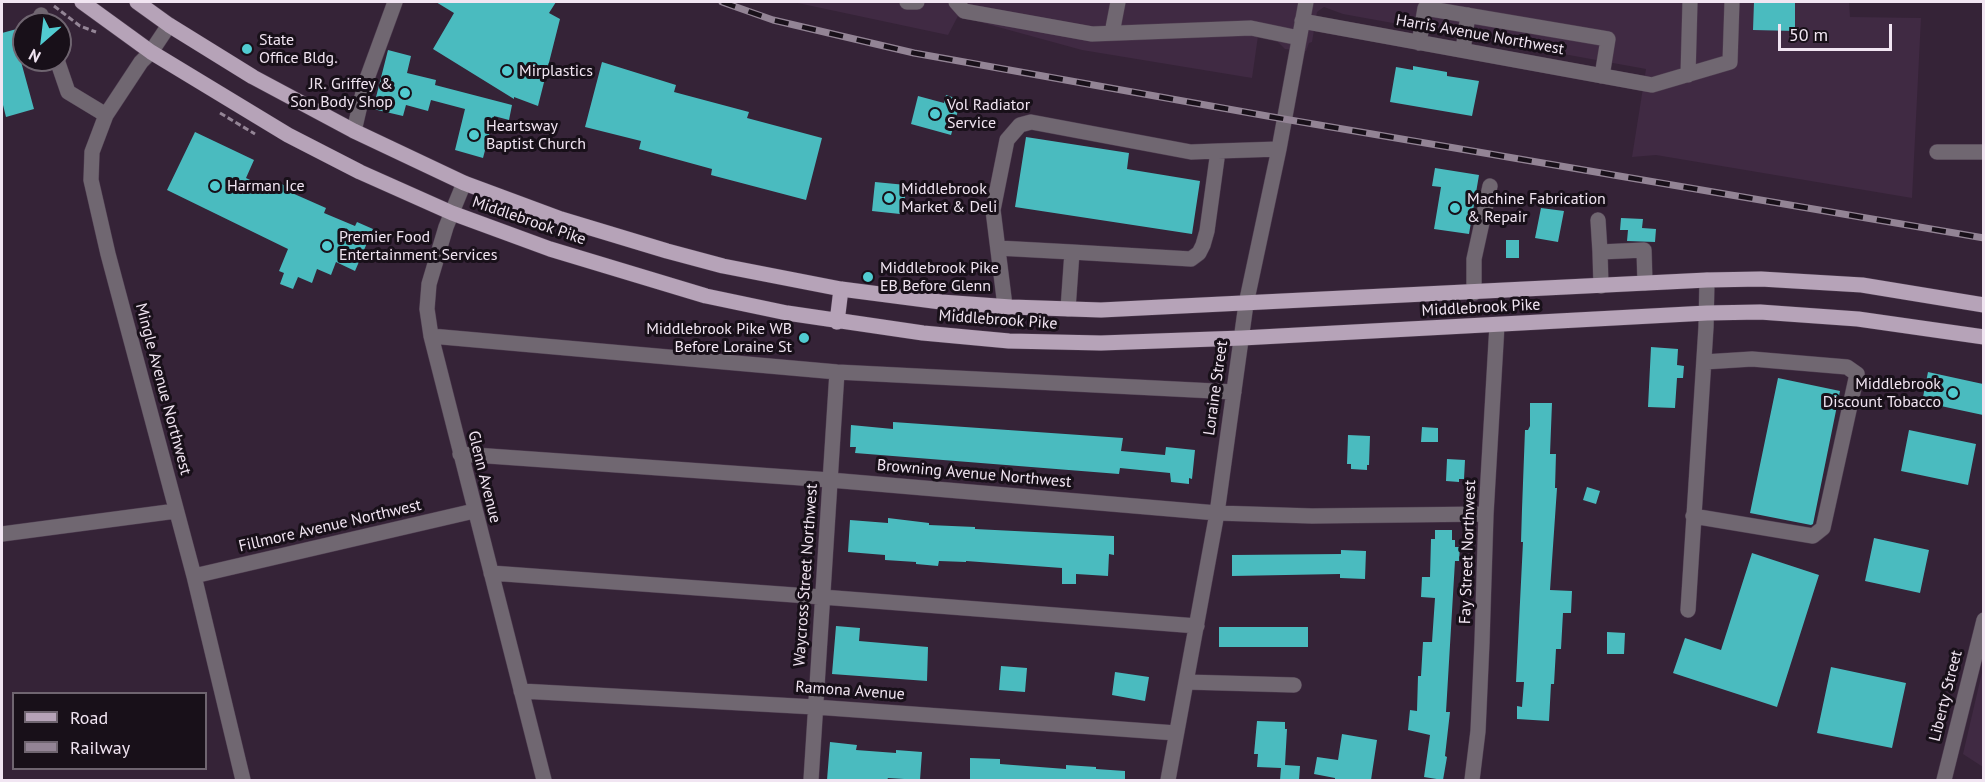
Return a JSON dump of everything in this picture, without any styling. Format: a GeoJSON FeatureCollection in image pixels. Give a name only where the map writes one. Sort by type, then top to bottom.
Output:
{"type":"FeatureCollection","features":[{"type":"Feature","properties":{"kind":"main road","name":"Middlebrook Pike"},"geometry":{"type":"LineString","coordinates":[[82,2],[151,52],[288,135],[360,172],[452,213],[550,249],[706,296],[837,322],[1009,341],[1101,344],[1760,312],[1858,319],[1983,337]]}},
{"type":"Feature","properties":{"kind":"main road","name":"Middlebrook Pike"},"geometry":{"type":"LineString","coordinates":[[137,2],[253,77],[354,131],[465,183],[561,219],[668,252],[723,266],[841,289],[941,302],[1101,310],[1761,279],[1862,285],[1983,305]]}},
{"type":"Feature","properties":{"kind":"main road"},"geometry":{"type":"LineString","coordinates":[[837,322],[841,289]]}},
{"type":"Feature","properties":{"kind":"street"},"geometry":{"type":"LineString","coordinates":[[354,131],[364,84],[395,2]]}},
{"type":"Feature","properties":{"kind":"street"},"geometry":{"type":"LineString","coordinates":[[907,2],[917,2]]}},
{"type":"Feature","properties":{"kind":"street"},"geometry":{"type":"LineString","coordinates":[[956,2],[964,11],[1092,34],[1251,28],[1299,38]]}},
{"type":"Feature","properties":{"kind":"street"},"geometry":{"type":"LineString","coordinates":[[1112,33],[1118,2]]}},
{"type":"Feature","properties":{"kind":"street","name":"Loraine Street"},"geometry":{"type":"LineString","coordinates":[[1168,780],[1217,513],[1246,304],[1279,148],[1306,2]]}},
{"type":"Feature","properties":{"kind":"street"},"geometry":{"type":"LineString","coordinates":[[1690,2],[1688,75],[1730,62],[1732,2]]}},
{"type":"Feature","properties":{"kind":"street"},"geometry":{"type":"LineString","coordinates":[[1419,43],[1425,8],[1608,39],[1602,76]]}},
{"type":"Feature","properties":{"kind":"street"},"geometry":{"type":"LineString","coordinates":[[1463,50],[1468,15]]}},
{"type":"Feature","properties":{"kind":"street","name":"Harris Avenue Northwest"},"geometry":{"type":"LineString","coordinates":[[1302,21],[1652,85],[1688,75]]}},
{"type":"Feature","properties":{"kind":"street","name":"Mingle Avenue Northwest"},"geometry":{"type":"LineString","coordinates":[[170,25],[141,62],[106,115],[92,152],[91,180],[108,254],[194,576],[243,780]]}},
{"type":"Feature","properties":{"kind":"street"},"geometry":{"type":"LineString","coordinates":[[61,72],[68,92],[106,115]]}},
{"type":"Feature","properties":{"kind":"street"},"geometry":{"type":"LineString","coordinates":[[1005,306],[993,210],[1007,140],[1020,124],[1031,122],[1191,152],[1279,148]]}},
{"type":"Feature","properties":{"kind":"street"},"geometry":{"type":"LineString","coordinates":[[998,248],[1191,258],[1199,253],[1207,231],[1218,152]]}},
{"type":"Feature","properties":{"kind":"street"},"geometry":{"type":"LineString","coordinates":[[1937,152],[1983,153]]}},
{"type":"Feature","properties":{"kind":"street","name":"Glenn Avenue"},"geometry":{"type":"LineString","coordinates":[[465,183],[446,227],[429,284],[428,309],[431,336],[544,780]]}},
{"type":"Feature","properties":{"kind":"street"},"geometry":{"type":"LineString","coordinates":[[1474,293],[1474,259],[1490,186]]}},
{"type":"Feature","properties":{"kind":"street"},"geometry":{"type":"LineString","coordinates":[[1598,220],[1601,286]]}},
{"type":"Feature","properties":{"kind":"street"},"geometry":{"type":"LineString","coordinates":[[1600,252],[1644,250],[1645,283]]}},
{"type":"Feature","properties":{"kind":"street"},"geometry":{"type":"LineString","coordinates":[[1068,309],[1072,252]]}},
{"type":"Feature","properties":{"kind":"street"},"geometry":{"type":"LineString","coordinates":[[1688,610],[1707,313],[1707,280]]}},
{"type":"Feature","properties":{"kind":"street","name":"Fay Street Northwest"},"geometry":{"type":"LineString","coordinates":[[1472,780],[1478,731],[1486,514],[1497,325]]}},
{"type":"Feature","properties":{"kind":"street"},"geometry":{"type":"LineString","coordinates":[[431,336],[837,372],[1234,392]]}},
{"type":"Feature","properties":{"kind":"street"},"geometry":{"type":"LineString","coordinates":[[1693,516],[1813,536],[1823,528],[1857,374],[1847,367],[1764,360],[1704,362]]}},
{"type":"Feature","properties":{"kind":"street","name":"Waycross Street Northwest"},"geometry":{"type":"LineString","coordinates":[[811,780],[837,372]]}},
{"type":"Feature","properties":{"kind":"street","name":"Browning Avenue Northwest"},"geometry":{"type":"LineString","coordinates":[[460,453],[830,480],[1217,513],[1312,516],[1486,514]]}},
{"type":"Feature","properties":{"kind":"street"},"geometry":{"type":"LineString","coordinates":[[2,534],[176,511]]}},
{"type":"Feature","properties":{"kind":"street","name":"Fillmore Avenue Northwest"},"geometry":{"type":"LineString","coordinates":[[194,576],[474,511]]}},
{"type":"Feature","properties":{"kind":"street"},"geometry":{"type":"LineString","coordinates":[[491,573],[1197,626]]}},
{"type":"Feature","properties":{"kind":"street","name":"Liberty Street"},"geometry":{"type":"LineString","coordinates":[[1944,780],[1979,656],[1983,620]]}},
{"type":"Feature","properties":{"kind":"street"},"geometry":{"type":"LineString","coordinates":[[1186,682],[1294,686]]}},
{"type":"Feature","properties":{"kind":"street","name":"Ramona Avenue"},"geometry":{"type":"LineString","coordinates":[[521,691],[816,707],[1176,733]]}},
{"type":"Feature","properties":{"kind":"shaded area"},"geometry":{"type":"Polygon","coordinates":[[[793,2],[1849,2],[1850,17],[1921,18],[1912,198],[1656,155],[1632,157],[1646,69],[1343,14],[1324,7],[1317,12],[1312,42],[1309,43],[1306,51],[1285,49],[1275,39],[1258,36],[1252,78],[1082,50],[958,16],[948,35],[793,2]]]}},
{"type":"Feature","properties":{"kind":"shaded area"},"geometry":{"type":"Polygon","coordinates":[[[1983,668],[1983,767],[1963,754],[1983,668]]]}},
{"type":"Feature","properties":{"kind":"building","name":"Mirplastics"},"geometry":{"type":"Polygon","coordinates":[[[436,2],[556,2],[549,13],[560,19],[538,106],[514,97],[514,99],[433,49],[454,13],[436,2]]]}},
{"type":"Feature","properties":{"kind":"building"},"geometry":{"type":"Polygon","coordinates":[[[1754,2],[1795,2],[1795,31],[1753,30],[1754,2]]]}},
{"type":"Feature","properties":{"kind":"building"},"geometry":{"type":"Polygon","coordinates":[[[12,30],[12,72],[24,72],[34,109],[6,117],[2,101],[2,33],[12,30]]]}},
{"type":"Feature","properties":{"kind":"building"},"geometry":{"type":"Polygon","coordinates":[[[388,50],[411,56],[407,73],[436,80],[435,85],[512,105],[509,120],[494,116],[483,158],[455,150],[465,109],[431,100],[428,111],[406,105],[403,116],[373,109],[388,50]]]}},
{"type":"Feature","properties":{"kind":"building"},"geometry":{"type":"Polygon","coordinates":[[[602,62],[676,85],[674,92],[749,112],[747,118],[822,138],[806,200],[711,175],[712,169],[639,149],[641,141],[585,127],[602,62]]]}},
{"type":"Feature","properties":{"kind":"building"},"geometry":{"type":"Polygon","coordinates":[[[1413,66],[1447,72],[1447,76],[1479,81],[1472,116],[1390,102],[1396,67],[1413,70],[1413,66]]]}},
{"type":"Feature","properties":{"kind":"building","name":"Vol Radiator Service"},"geometry":{"type":"Polygon","coordinates":[[[946,95],[961,100],[951,135],[911,124],[918,96],[944,103],[946,95]]]}},
{"type":"Feature","properties":{"kind":"building"},"geometry":{"type":"Polygon","coordinates":[[[195,132],[254,160],[246,178],[275,192],[279,183],[293,189],[292,193],[326,208],[324,213],[355,226],[357,222],[373,229],[355,271],[336,262],[331,275],[317,269],[312,283],[298,277],[293,289],[280,284],[284,273],[279,271],[288,249],[167,190],[195,132]]]}},
{"type":"Feature","properties":{"kind":"building"},"geometry":{"type":"Polygon","coordinates":[[[1026,137],[1129,153],[1127,169],[1200,181],[1192,234],[1015,207],[1026,137]]]}},
{"type":"Feature","properties":{"kind":"building","name":"Machine Fabrication & Repair"},"geometry":{"type":"Polygon","coordinates":[[[1435,168],[1479,175],[1469,234],[1434,229],[1441,187],[1432,186],[1435,168]]]}},
{"type":"Feature","properties":{"kind":"building","name":"Middlebrook Market & Deli"},"geometry":{"type":"Polygon","coordinates":[[[875,182],[906,185],[904,211],[900,211],[900,214],[872,211],[875,182]]]}},
{"type":"Feature","properties":{"kind":"building"},"geometry":{"type":"Polygon","coordinates":[[[1541,208],[1564,211],[1558,242],[1535,238],[1541,208]]]}},
{"type":"Feature","properties":{"kind":"building"},"geometry":{"type":"Polygon","coordinates":[[[1621,218],[1643,219],[1642,228],[1656,229],[1655,242],[1627,241],[1628,230],[1620,230],[1621,218]]]}},
{"type":"Feature","properties":{"kind":"building"},"geometry":{"type":"Polygon","coordinates":[[[1506,240],[1519,240],[1519,258],[1506,258],[1506,240]]]}},
{"type":"Feature","properties":{"kind":"building"},"geometry":{"type":"Polygon","coordinates":[[[1651,347],[1678,349],[1677,365],[1684,366],[1683,378],[1677,378],[1675,408],[1648,407],[1651,347]]]}},
{"type":"Feature","properties":{"kind":"building","name":"Middlebrook Discount Tobacco"},"geometry":{"type":"Polygon","coordinates":[[[1928,372],[1983,384],[1983,415],[1922,402],[1928,372]]]}},
{"type":"Feature","properties":{"kind":"building"},"geometry":{"type":"Polygon","coordinates":[[[1778,378],[1840,391],[1811,525],[1750,513],[1778,378]]]}},
{"type":"Feature","properties":{"kind":"building"},"geometry":{"type":"Polygon","coordinates":[[[1530,403],[1552,403],[1550,454],[1556,454],[1555,488],[1557,488],[1550,590],[1572,591],[1571,613],[1563,613],[1561,649],[1556,649],[1549,721],[1517,719],[1517,706],[1522,707],[1524,682],[1516,682],[1523,542],[1521,542],[1525,430],[1528,430],[1530,426],[1530,403]]]}},
{"type":"Feature","properties":{"kind":"building"},"geometry":{"type":"Polygon","coordinates":[[[893,422],[1123,438],[1121,451],[1165,455],[1166,447],[1195,450],[1192,479],[1189,478],[1189,484],[1171,482],[1170,473],[1120,468],[1119,474],[855,453],[856,447],[850,447],[851,425],[893,429],[893,422]]]}},
{"type":"Feature","properties":{"kind":"building"},"geometry":{"type":"Polygon","coordinates":[[[1422,427],[1438,428],[1438,442],[1421,442],[1422,427]]]}},
{"type":"Feature","properties":{"kind":"building"},"geometry":{"type":"Polygon","coordinates":[[[1909,430],[1976,444],[1968,485],[1901,471],[1909,430]]]}},
{"type":"Feature","properties":{"kind":"building"},"geometry":{"type":"Polygon","coordinates":[[[1348,435],[1370,436],[1367,470],[1351,469],[1351,464],[1347,464],[1348,435]]]}},
{"type":"Feature","properties":{"kind":"building"},"geometry":{"type":"Polygon","coordinates":[[[1447,459],[1465,460],[1464,479],[1459,479],[1459,482],[1446,481],[1447,459]]]}},
{"type":"Feature","properties":{"kind":"building"},"geometry":{"type":"Polygon","coordinates":[[[1587,487],[1600,491],[1596,504],[1583,500],[1587,487]]]}},
{"type":"Feature","properties":{"kind":"building"},"geometry":{"type":"Polygon","coordinates":[[[888,518],[929,523],[929,525],[975,527],[975,529],[1114,536],[1114,555],[1109,554],[1108,576],[1076,574],[1076,584],[1062,584],[1062,568],[966,561],[939,561],[938,566],[885,560],[885,555],[848,552],[850,520],[888,523],[888,518]]]}},
{"type":"Feature","properties":{"kind":"building"},"geometry":{"type":"Polygon","coordinates":[[[1435,530],[1452,530],[1455,547],[1460,547],[1459,561],[1455,561],[1446,712],[1450,712],[1443,780],[1424,777],[1430,735],[1408,730],[1410,710],[1417,711],[1418,676],[1421,676],[1423,642],[1432,642],[1435,598],[1421,597],[1422,577],[1430,577],[1431,539],[1435,539],[1435,530]]]}},
{"type":"Feature","properties":{"kind":"building"},"geometry":{"type":"Polygon","coordinates":[[[1874,538],[1929,550],[1920,593],[1865,581],[1874,538]]]}},
{"type":"Feature","properties":{"kind":"building"},"geometry":{"type":"Polygon","coordinates":[[[1341,550],[1366,551],[1365,579],[1340,578],[1340,574],[1232,576],[1232,555],[1341,554],[1341,550]]]}},
{"type":"Feature","properties":{"kind":"building"},"geometry":{"type":"Polygon","coordinates":[[[1752,553],[1819,575],[1777,707],[1673,673],[1685,638],[1721,650],[1752,553]]]}},
{"type":"Feature","properties":{"kind":"building"},"geometry":{"type":"Polygon","coordinates":[[[836,626],[860,628],[859,641],[928,647],[927,681],[832,674],[836,626]]]}},
{"type":"Feature","properties":{"kind":"building"},"geometry":{"type":"Polygon","coordinates":[[[1219,627],[1308,627],[1308,647],[1219,647],[1219,627]]]}},
{"type":"Feature","properties":{"kind":"building"},"geometry":{"type":"Polygon","coordinates":[[[1607,632],[1625,633],[1624,654],[1607,654],[1607,632]]]}},
{"type":"Feature","properties":{"kind":"building"},"geometry":{"type":"Polygon","coordinates":[[[1001,666],[1027,668],[1025,692],[999,690],[1001,666]]]}},
{"type":"Feature","properties":{"kind":"building"},"geometry":{"type":"Polygon","coordinates":[[[1831,667],[1906,683],[1892,748],[1817,733],[1831,667]]]}},
{"type":"Feature","properties":{"kind":"building"},"geometry":{"type":"Polygon","coordinates":[[[1115,672],[1149,677],[1145,701],[1112,695],[1115,672]]]}},
{"type":"Feature","properties":{"kind":"building"},"geometry":{"type":"Polygon","coordinates":[[[1257,721],[1285,722],[1285,729],[1287,729],[1285,765],[1300,766],[1299,780],[1280,780],[1281,768],[1257,767],[1258,754],[1254,754],[1257,721]]]}},
{"type":"Feature","properties":{"kind":"building"},"geometry":{"type":"Polygon","coordinates":[[[1342,734],[1377,740],[1371,780],[1335,780],[1335,778],[1314,774],[1317,757],[1338,760],[1342,734]]]}},
{"type":"Feature","properties":{"kind":"building"},"geometry":{"type":"Polygon","coordinates":[[[830,742],[857,745],[856,750],[922,752],[920,780],[888,778],[887,780],[827,780],[830,742]]]}},
{"type":"Feature","properties":{"kind":"building"},"geometry":{"type":"Polygon","coordinates":[[[970,758],[1000,759],[1000,764],[1066,769],[1066,765],[1125,771],[1125,780],[970,780],[970,758]]]}},
{"type":"Feature","properties":{"kind":"railway"},"geometry":{"type":"LineString","coordinates":[[722,2],[773,20],[914,53],[1284,119],[1984,238]]}},
{"type":"Feature","properties":{"kind":"place","name":"State Office Bldg."},"geometry":{"type":"Point","coordinates":[247,49]}},
{"type":"Feature","properties":{"kind":"place","name":"Mirplastics"},"geometry":{"type":"Point","coordinates":[507,71]}},
{"type":"Feature","properties":{"kind":"place","name":"JR. Griffey & Son Body Shop"},"geometry":{"type":"Point","coordinates":[405,93]}},
{"type":"Feature","properties":{"kind":"place","name":"Vol Radiator Service"},"geometry":{"type":"Point","coordinates":[935,114]}},
{"type":"Feature","properties":{"kind":"place","name":"Heartsway Baptist Church"},"geometry":{"type":"Point","coordinates":[474,135]}},
{"type":"Feature","properties":{"kind":"place","name":"Harman Ice"},"geometry":{"type":"Point","coordinates":[215,186]}},
{"type":"Feature","properties":{"kind":"place","name":"Middlebrook Market & Deli"},"geometry":{"type":"Point","coordinates":[889,198]}},
{"type":"Feature","properties":{"kind":"place","name":"Machine Fabrication & Repair"},"geometry":{"type":"Point","coordinates":[1455,208]}},
{"type":"Feature","properties":{"kind":"place","name":"Premier Food Entertainment Services"},"geometry":{"type":"Point","coordinates":[327,246]}},
{"type":"Feature","properties":{"kind":"place","name":"Middlebrook Pike EB Before Glenn"},"geometry":{"type":"Point","coordinates":[868,277]}},
{"type":"Feature","properties":{"kind":"place","name":"Middlebrook Pike WB Before Loraine St"},"geometry":{"type":"Point","coordinates":[804,338]}},
{"type":"Feature","properties":{"kind":"place","name":"Middlebrook Discount Tobacco"},"geometry":{"type":"Point","coordinates":[1953,393]}}]}
